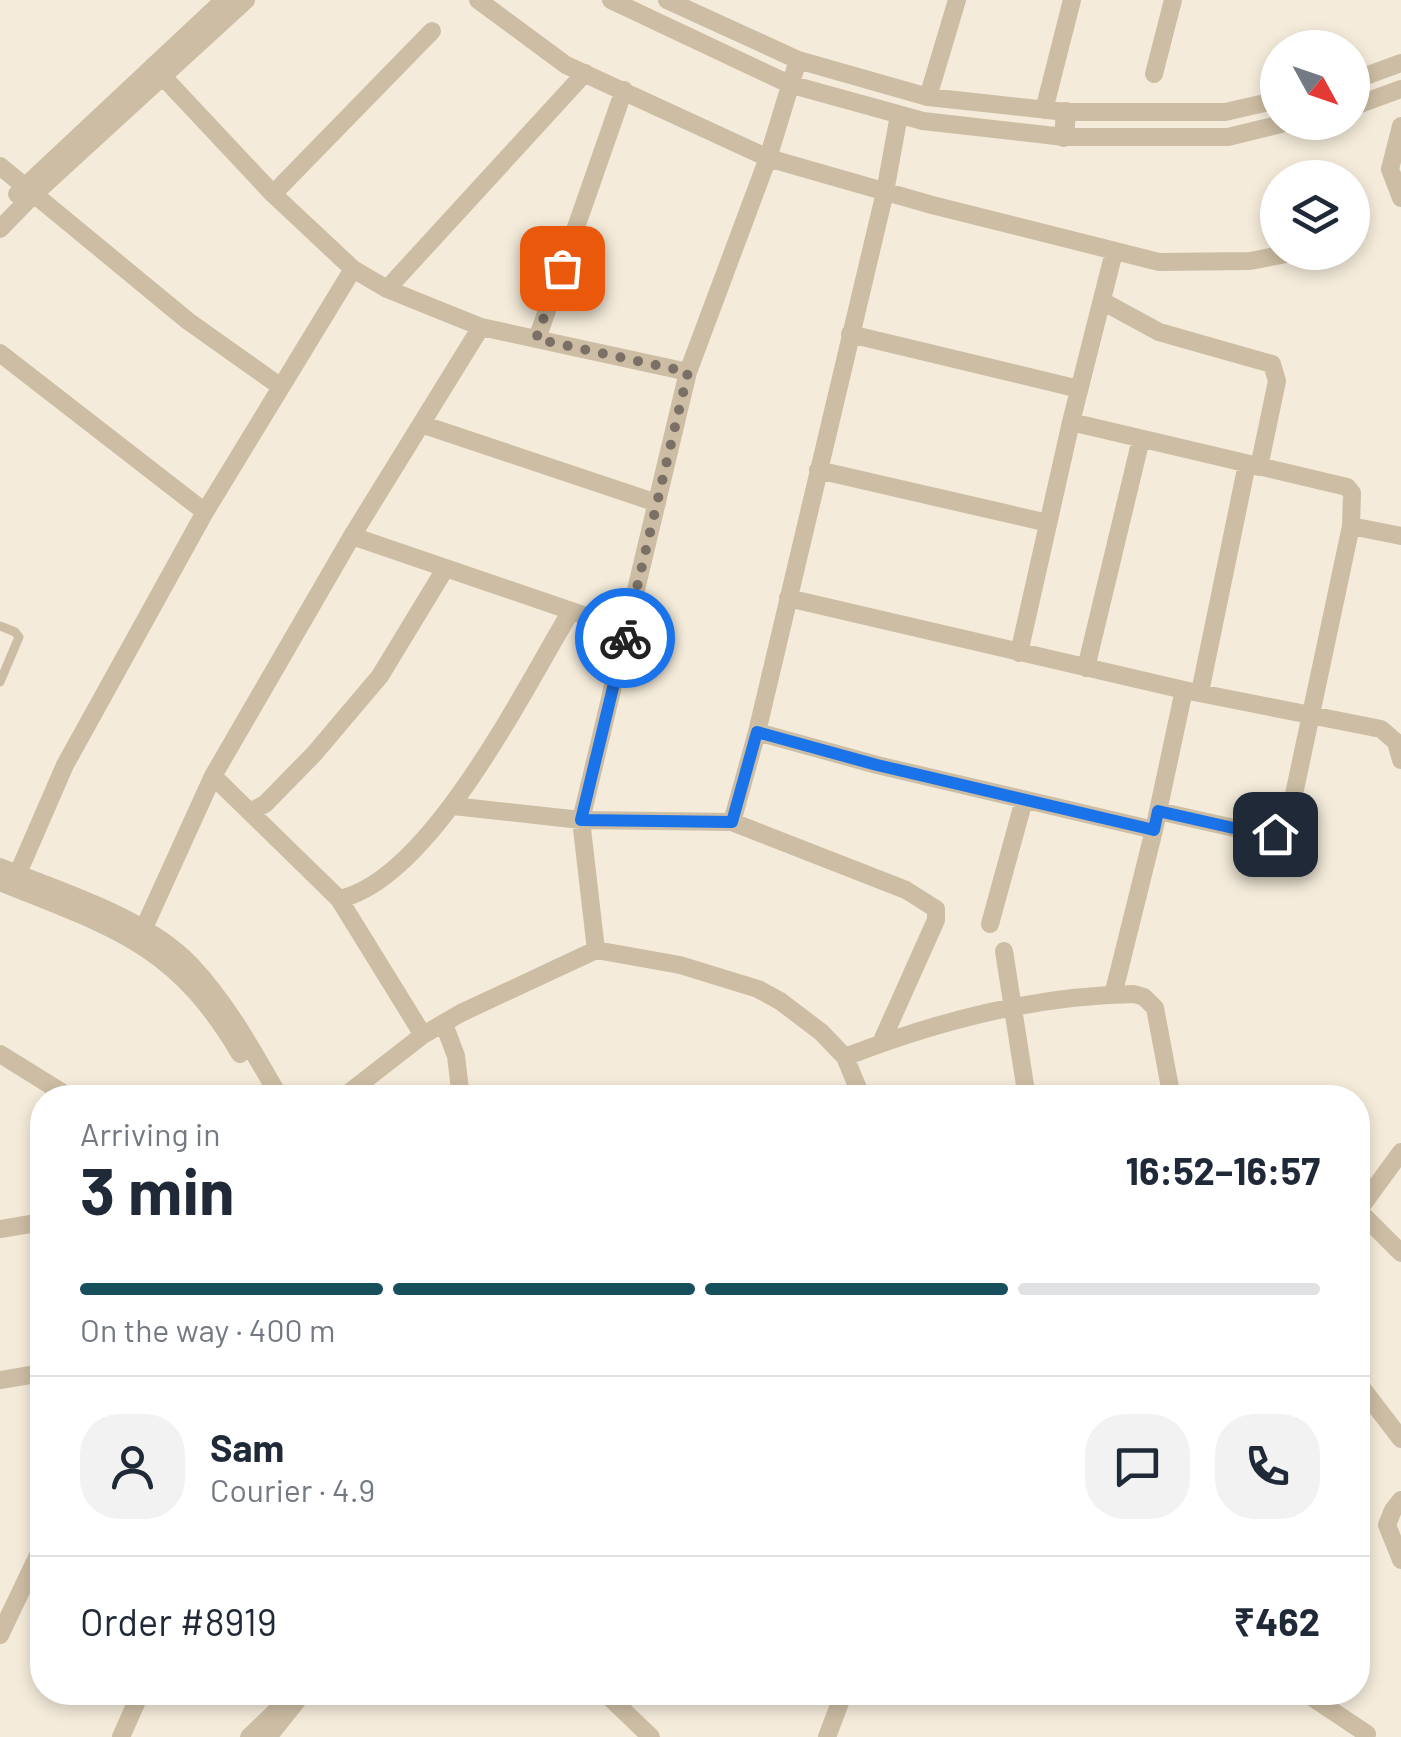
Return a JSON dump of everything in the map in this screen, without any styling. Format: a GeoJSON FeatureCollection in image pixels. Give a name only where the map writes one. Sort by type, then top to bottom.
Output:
{"type":"FeatureCollection","features":[{"type":"Feature","properties":{"kind":"street"},"geometry":{"type":"LineString","coordinates":[[195,0],[208,14]]}},
{"type":"Feature","properties":{"kind":"street"},"geometry":{"type":"LineString","coordinates":[[158,71],[224,0]]}},
{"type":"Feature","properties":{"kind":"street"},"geometry":{"type":"LineString","coordinates":[[0,213],[158,71],[246,0]]}},
{"type":"Feature","properties":{"kind":"street"},"geometry":{"type":"LineString","coordinates":[[478,0],[566,65],[768,158],[1114,252],[1187,263],[1260,259]]}},
{"type":"Feature","properties":{"kind":"street"},"geometry":{"type":"LineString","coordinates":[[611,0],[789,84],[923,121],[1064,136],[1228,137],[1260,129]]}},
{"type":"Feature","properties":{"kind":"street"},"geometry":{"type":"LineString","coordinates":[[667,0],[798,60],[928,97],[1066,112],[1225,112],[1260,104]]}},
{"type":"Feature","properties":{"kind":"street"},"geometry":{"type":"LineString","coordinates":[[928,97],[956,0]]}},
{"type":"Feature","properties":{"kind":"street"},"geometry":{"type":"LineString","coordinates":[[1044,110],[1072,0]]}},
{"type":"Feature","properties":{"kind":"street"},"geometry":{"type":"LineString","coordinates":[[1154,74],[1172,0]]}},
{"type":"Feature","properties":{"kind":"street"},"geometry":{"type":"LineString","coordinates":[[274,194],[432,31]]}},
{"type":"Feature","properties":{"kind":"street"},"geometry":{"type":"LineString","coordinates":[[596,950],[581,820],[688,372],[768,158],[798,60]]}},
{"type":"Feature","properties":{"kind":"street"},"geometry":{"type":"LineString","coordinates":[[1370,74],[1401,63]]}},
{"type":"Feature","properties":{"kind":"street"},"geometry":{"type":"LineString","coordinates":[[158,71],[274,194],[353,270],[388,289],[480,327],[688,372]]}},
{"type":"Feature","properties":{"kind":"street"},"geometry":{"type":"LineString","coordinates":[[388,289],[585,73]]}},
{"type":"Feature","properties":{"kind":"street"},"geometry":{"type":"LineString","coordinates":[[536,339],[624,90]]}},
{"type":"Feature","properties":{"kind":"street"},"geometry":{"type":"LineString","coordinates":[[1370,102],[1399,94]]}},
{"type":"Feature","properties":{"kind":"street"},"geometry":{"type":"LineString","coordinates":[[1064,136],[1066,112]]}},
{"type":"Feature","properties":{"kind":"street"},"geometry":{"type":"LineString","coordinates":[[732,822],[757,732],[885,192],[899,114]]}},
{"type":"Feature","properties":{"kind":"street"},"geometry":{"type":"LineString","coordinates":[[1401,126],[1390,170],[1401,198]]}},
{"type":"Feature","properties":{"kind":"street"},"geometry":{"type":"LineString","coordinates":[[0,166],[188,321],[281,387]]}},
{"type":"Feature","properties":{"kind":"street"},"geometry":{"type":"LineString","coordinates":[[0,230],[28,191]]}},
{"type":"Feature","properties":{"kind":"street"},"geometry":{"type":"LineString","coordinates":[[1020,653],[1071,422],[1114,252]]}},
{"type":"Feature","properties":{"kind":"street"},"geometry":{"type":"LineString","coordinates":[[272,1085],[220,1000],[189,963],[108,912],[8,877],[204,512],[353,270]]}},
{"type":"Feature","properties":{"kind":"street"},"geometry":{"type":"LineString","coordinates":[[1102,301],[1159,332],[1272,364],[1277,381],[1158,811],[1112,995]]}},
{"type":"Feature","properties":{"kind":"street"},"geometry":{"type":"LineString","coordinates":[[141,936],[213,776],[352,536],[480,327]]}},
{"type":"Feature","properties":{"kind":"street"},"geometry":{"type":"LineString","coordinates":[[850,334],[1080,389]]}},
{"type":"Feature","properties":{"kind":"street"},"geometry":{"type":"LineString","coordinates":[[0,352],[204,512]]}},
{"type":"Feature","properties":{"kind":"street"},"geometry":{"type":"LineString","coordinates":[[1071,422],[1347,487],[1353,500],[1312,716],[1284,827],[1275,834],[1260,834],[1158,811]]}},
{"type":"Feature","properties":{"kind":"street"},"geometry":{"type":"LineString","coordinates":[[421,424],[657,503]]}},
{"type":"Feature","properties":{"kind":"street"},"geometry":{"type":"LineString","coordinates":[[1086,668],[1141,439]]}},
{"type":"Feature","properties":{"kind":"street"},"geometry":{"type":"LineString","coordinates":[[818,470],[1048,524]]}},
{"type":"Feature","properties":{"kind":"street"},"geometry":{"type":"LineString","coordinates":[[1351,526],[1401,536]]}},
{"type":"Feature","properties":{"kind":"street"},"geometry":{"type":"LineString","coordinates":[[352,536],[626,630]]}},
{"type":"Feature","properties":{"kind":"street"},"geometry":{"type":"LineString","coordinates":[[250,812],[265,804],[314,754],[380,676],[445,569]]}},
{"type":"Feature","properties":{"kind":"street"},"geometry":{"type":"LineString","coordinates":[[788,598],[1086,668],[1381,729],[1396,734],[1401,760]]}},
{"type":"Feature","properties":{"kind":"street"},"geometry":{"type":"LineString","coordinates":[[338,899],[357,895],[420,845],[453,806],[570,611]]}},
{"type":"Feature","properties":{"kind":"street"},"geometry":{"type":"LineString","coordinates":[[757,732],[1154,830]]}},
{"type":"Feature","properties":{"kind":"street"},"geometry":{"type":"LineString","coordinates":[[213,776],[338,899],[424,1036]]}},
{"type":"Feature","properties":{"kind":"street"},"geometry":{"type":"LineString","coordinates":[[990,924],[1024,800]]}},
{"type":"Feature","properties":{"kind":"street"},"geometry":{"type":"LineString","coordinates":[[453,806],[581,820],[732,822],[906,890],[936,908],[936,920],[882,1043]]}},
{"type":"Feature","properties":{"kind":"street"},"geometry":{"type":"LineString","coordinates":[[141,936],[190,982],[258,1085]]}},
{"type":"Feature","properties":{"kind":"street"},"geometry":{"type":"LineString","coordinates":[[359,1085],[460,1013],[596,950],[680,965],[758,990],[804,1017],[845,1057],[857,1085]]}},
{"type":"Feature","properties":{"kind":"street"},"geometry":{"type":"LineString","coordinates":[[1004,952],[1025,1085]]}},
{"type":"Feature","properties":{"kind":"street"},"geometry":{"type":"LineString","coordinates":[[845,1057],[1013,1006],[1112,995],[1144,997],[1155,1008],[1170,1085]]}},
{"type":"Feature","properties":{"kind":"street"},"geometry":{"type":"LineString","coordinates":[[444,1024],[456,1056],[459,1085]]}},
{"type":"Feature","properties":{"kind":"street"},"geometry":{"type":"LineString","coordinates":[[0,1054],[50,1085]]}},
{"type":"Feature","properties":{"kind":"street"},"geometry":{"type":"LineString","coordinates":[[1370,1195],[1401,1152]]}},
{"type":"Feature","properties":{"kind":"street"},"geometry":{"type":"LineString","coordinates":[[1370,1223],[1401,1253]]}},
{"type":"Feature","properties":{"kind":"street"},"geometry":{"type":"LineString","coordinates":[[0,1229],[30,1224]]}},
{"type":"Feature","properties":{"kind":"street"},"geometry":{"type":"LineString","coordinates":[[0,1380],[30,1375]]}},
{"type":"Feature","properties":{"kind":"street"},"geometry":{"type":"LineString","coordinates":[[1370,1399],[1401,1439]]}},
{"type":"Feature","properties":{"kind":"street"},"geometry":{"type":"LineString","coordinates":[[1401,1500],[1387,1525],[1401,1560]]}},
{"type":"Feature","properties":{"kind":"street"},"geometry":{"type":"LineString","coordinates":[[0,1635],[30,1572]]}},
{"type":"Feature","properties":{"kind":"street"},"geometry":{"type":"LineString","coordinates":[[121,1737],[135,1705]]}},
{"type":"Feature","properties":{"kind":"street"},"geometry":{"type":"LineString","coordinates":[[249,1737],[278,1705]]}},
{"type":"Feature","properties":{"kind":"street"},"geometry":{"type":"LineString","coordinates":[[279,1734],[296,1705]]}},
{"type":"Feature","properties":{"kind":"street"},"geometry":{"type":"LineString","coordinates":[[618,1705],[652,1737]]}},
{"type":"Feature","properties":{"kind":"street"},"geometry":{"type":"LineString","coordinates":[[827,1737],[839,1705]]}},
{"type":"Feature","properties":{"kind":"street"},"geometry":{"type":"LineString","coordinates":[[1324,1705],[1367,1734]]}},
{"type":"Feature","properties":{"kind":"lane"},"geometry":{"type":"LineString","coordinates":[[0,626],[19,637],[0,682]]}},
{"type":"Feature","properties":{"kind":"way so far"},"geometry":{"type":"LineString","coordinates":[[562,268],[536,339],[688,372],[625,638]]}},
{"type":"Feature","properties":{"kind":"route"},"geometry":{"type":"LineString","coordinates":[[625,638],[581,820],[732,822],[757,732],[877,765],[1154,830],[1158,811],[1275,834]]}}]}
